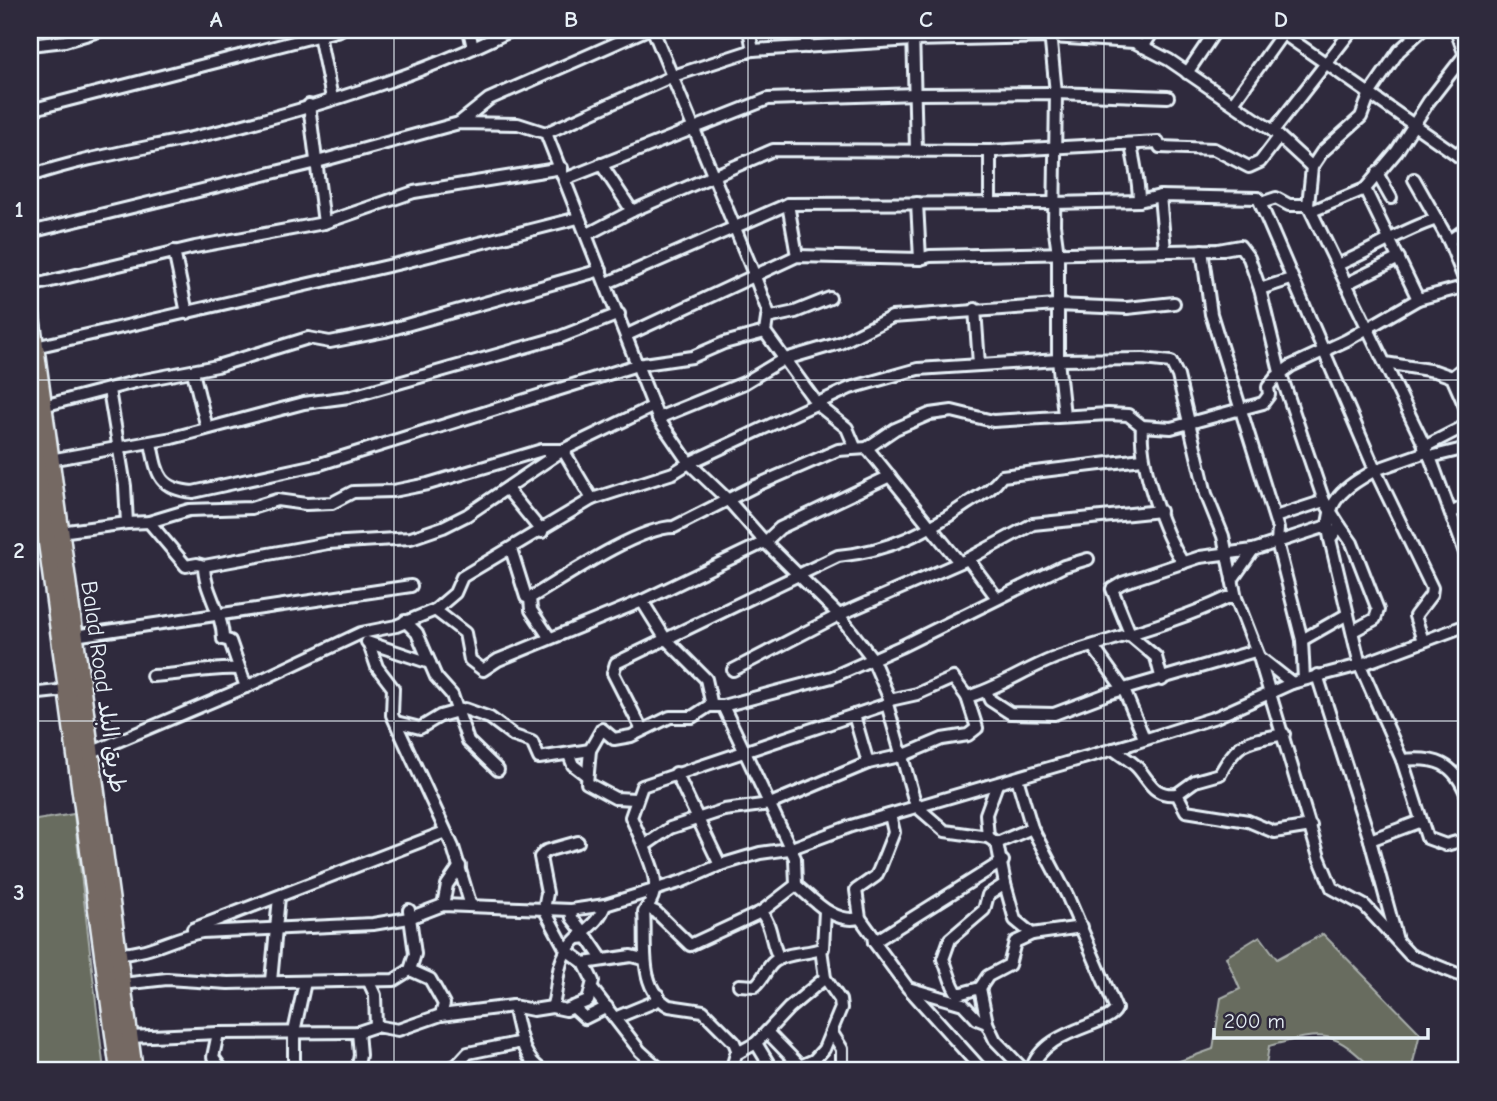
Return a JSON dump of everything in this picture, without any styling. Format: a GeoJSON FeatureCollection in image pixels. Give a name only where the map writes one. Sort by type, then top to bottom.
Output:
{"type":"FeatureCollection","features":[{"type":"Feature","properties":{"kind":"highway","name":"Balad Road طريق البلد"},"geometry":{"type":"LineString","coordinates":[[30,309],[134,1071]]}},
{"type":"Feature","properties":{"kind":"highway","name":"Balad Road طريق البلد"},"geometry":{"type":"LineString","coordinates":[[30,424],[119,1071]]}},
{"type":"Feature","properties":{"kind":"street"},"geometry":{"type":"LineString","coordinates":[[30,46],[65,41],[102,30]]}},
{"type":"Feature","properties":{"kind":"street"},"geometry":{"type":"LineString","coordinates":[[30,110],[318,32],[340,30]]}},
{"type":"Feature","properties":{"kind":"street"},"geometry":{"type":"LineString","coordinates":[[469,30],[473,48]]}},
{"type":"Feature","properties":{"kind":"street"},"geometry":{"type":"LineString","coordinates":[[30,176],[143,146],[220,131],[309,105],[410,73],[512,30]]}},
{"type":"Feature","properties":{"kind":"street"},"geometry":{"type":"LineString","coordinates":[[459,123],[489,99],[646,30]]}},
{"type":"Feature","properties":{"kind":"street"},"geometry":{"type":"LineString","coordinates":[[653,30],[754,274],[767,318],[765,332],[782,360],[818,405],[847,428],[932,529],[997,598]]}},
{"type":"Feature","properties":{"kind":"street"},"geometry":{"type":"LineString","coordinates":[[748,30],[753,50]]}},
{"type":"Feature","properties":{"kind":"street"},"geometry":{"type":"LineString","coordinates":[[804,30],[807,47]]}},
{"type":"Feature","properties":{"kind":"street"},"geometry":{"type":"LineString","coordinates":[[1143,47],[1154,30]]}},
{"type":"Feature","properties":{"kind":"street"},"geometry":{"type":"LineString","coordinates":[[1187,73],[1216,30]]}},
{"type":"Feature","properties":{"kind":"street"},"geometry":{"type":"LineString","coordinates":[[588,234],[632,211],[773,150],[990,151],[1158,142],[1165,148],[1214,149],[1249,167],[1260,162],[1276,134],[1352,30]]}},
{"type":"Feature","properties":{"kind":"street"},"geometry":{"type":"LineString","coordinates":[[1422,30],[1399,51],[1370,93],[1361,117],[1322,152],[1312,167],[1310,208],[1427,452],[1467,558]]}},
{"type":"Feature","properties":{"kind":"street"},"geometry":{"type":"LineString","coordinates":[[1261,203],[1276,198],[1289,205],[1310,208],[1365,189],[1397,151],[1413,123],[1466,54],[1456,30]]}},
{"type":"Feature","properties":{"kind":"street"},"geometry":{"type":"LineString","coordinates":[[1233,103],[1282,31],[1462,159],[1467,143]]}},
{"type":"Feature","properties":{"kind":"street"},"geometry":{"type":"LineString","coordinates":[[318,32],[332,98]]}},
{"type":"Feature","properties":{"kind":"street"},"geometry":{"type":"LineString","coordinates":[[1051,33],[1056,93],[1056,305],[1064,415]]}},
{"type":"Feature","properties":{"kind":"street"},"geometry":{"type":"LineString","coordinates":[[30,232],[317,162],[459,123],[518,124],[546,133],[673,76],[753,50],[913,35],[1051,33],[1127,41],[1143,47],[1233,103],[1276,134],[1312,167]]}},
{"type":"Feature","properties":{"kind":"street"},"geometry":{"type":"LineString","coordinates":[[913,35],[916,150]]}},
{"type":"Feature","properties":{"kind":"street"},"geometry":{"type":"LineString","coordinates":[[565,179],[768,99],[1056,93],[1168,97]]}},
{"type":"Feature","properties":{"kind":"street"},"geometry":{"type":"LineString","coordinates":[[309,105],[324,223]]}},
{"type":"Feature","properties":{"kind":"street"},"geometry":{"type":"LineString","coordinates":[[546,133],[562,168],[578,218],[588,234],[658,418],[689,463],[839,615],[872,658],[904,755],[916,806],[946,831],[993,840],[1032,828]]}},
{"type":"Feature","properties":{"kind":"street"},"geometry":{"type":"LineString","coordinates":[[1131,144],[1134,167],[1138,173],[1139,201]]}},
{"type":"Feature","properties":{"kind":"street"},"geometry":{"type":"LineString","coordinates":[[990,151],[990,203]]}},
{"type":"Feature","properties":{"kind":"street"},"geometry":{"type":"LineString","coordinates":[[601,164],[632,211]]}},
{"type":"Feature","properties":{"kind":"street"},"geometry":{"type":"LineString","coordinates":[[30,286],[174,251],[324,223],[414,192],[562,168]]}},
{"type":"Feature","properties":{"kind":"street"},"geometry":{"type":"LineString","coordinates":[[1377,173],[1391,198]]}},
{"type":"Feature","properties":{"kind":"street"},"geometry":{"type":"LineString","coordinates":[[530,598],[611,550],[662,527],[674,527],[838,450],[861,447],[930,414],[952,411],[993,421],[1064,415],[1128,415],[1142,426],[1171,428],[1240,410],[1250,404],[1263,403],[1269,396],[1268,387],[1280,372],[1347,340],[1418,299],[1466,289],[1449,241],[1414,179]]}},
{"type":"Feature","properties":{"kind":"street"},"geometry":{"type":"LineString","coordinates":[[1365,189],[1418,299]]}},
{"type":"Feature","properties":{"kind":"street"},"geometry":{"type":"LineString","coordinates":[[1160,196],[1165,250]]}},
{"type":"Feature","properties":{"kind":"street"},"geometry":{"type":"LineString","coordinates":[[607,283],[674,251],[788,204],[1054,203],[1139,201],[1160,196],[1256,197],[1261,203],[1374,470],[1432,588],[1431,595],[1415,617],[1423,641]]}},
{"type":"Feature","properties":{"kind":"street"},"geometry":{"type":"LineString","coordinates":[[918,203],[920,259]]}},
{"type":"Feature","properties":{"kind":"street"},"geometry":{"type":"LineString","coordinates":[[788,204],[797,256]]}},
{"type":"Feature","properties":{"kind":"street"},"geometry":{"type":"LineString","coordinates":[[35,347],[578,218]]}},
{"type":"Feature","properties":{"kind":"street"},"geometry":{"type":"LineString","coordinates":[[1337,265],[1415,225],[1437,219]]}},
{"type":"Feature","properties":{"kind":"street"},"geometry":{"type":"LineString","coordinates":[[1449,241],[1467,228]]}},
{"type":"Feature","properties":{"kind":"street"},"geometry":{"type":"LineString","coordinates":[[627,335],[797,256],[920,259],[930,256],[1202,250],[1240,246],[1249,258],[1260,289],[1280,372],[1324,501],[1346,615],[1353,631],[1360,665],[1402,760],[1427,838],[1446,845],[1467,839]]}},
{"type":"Feature","properties":{"kind":"street"},"geometry":{"type":"LineString","coordinates":[[1202,250],[1211,314],[1275,517],[1277,542],[1302,640],[1304,679]]}},
{"type":"Feature","properties":{"kind":"street"},"geometry":{"type":"LineString","coordinates":[[174,251],[187,313]]}},
{"type":"Feature","properties":{"kind":"street"},"geometry":{"type":"LineString","coordinates":[[1346,284],[1399,258]]}},
{"type":"Feature","properties":{"kind":"street"},"geometry":{"type":"LineString","coordinates":[[43,406],[139,380],[193,372],[308,338],[330,342],[384,331],[601,270]]}},
{"type":"Feature","properties":{"kind":"street"},"geometry":{"type":"LineString","coordinates":[[1260,289],[1291,279]]}},
{"type":"Feature","properties":{"kind":"street"},"geometry":{"type":"LineString","coordinates":[[767,318],[778,317],[830,298]]}},
{"type":"Feature","properties":{"kind":"street"},"geometry":{"type":"LineString","coordinates":[[658,418],[744,383],[782,360],[840,343],[892,317],[975,309],[1056,305],[1127,308],[1174,303]]}},
{"type":"Feature","properties":{"kind":"street"},"geometry":{"type":"LineString","coordinates":[[975,309],[979,364]]}},
{"type":"Feature","properties":{"kind":"street"},"geometry":{"type":"LineString","coordinates":[[50,460],[151,443],[449,370],[560,337],[619,314]]}},
{"type":"Feature","properties":{"kind":"street"},"geometry":{"type":"LineString","coordinates":[[151,443],[162,481],[175,490],[193,492],[332,461],[637,365],[692,357],[724,343],[765,332]]}},
{"type":"Feature","properties":{"kind":"street"},"geometry":{"type":"LineString","coordinates":[[90,752],[246,687],[361,633],[435,610],[455,593],[461,577],[512,550],[592,499],[673,474],[689,463],[850,388],[918,369],[979,364],[1143,359],[1171,362],[1178,376],[1206,494],[1227,551],[1236,598],[1284,734],[1332,888],[1365,906],[1410,956],[1467,978]]}},
{"type":"Feature","properties":{"kind":"street"},"geometry":{"type":"LineString","coordinates":[[1385,363],[1435,371],[1452,377],[1467,411]]}},
{"type":"Feature","properties":{"kind":"street"},"geometry":{"type":"LineString","coordinates":[[1452,377],[1467,365]]}},
{"type":"Feature","properties":{"kind":"street"},"geometry":{"type":"LineString","coordinates":[[193,372],[207,428]]}},
{"type":"Feature","properties":{"kind":"street"},"geometry":{"type":"LineString","coordinates":[[109,390],[127,523]]}},
{"type":"Feature","properties":{"kind":"street"},"geometry":{"type":"LineString","coordinates":[[149,522],[186,566],[204,566],[328,543],[411,538],[467,515],[563,450],[652,407]]}},
{"type":"Feature","properties":{"kind":"street"},"geometry":{"type":"LineString","coordinates":[[1427,452],[1467,425]]}},
{"type":"Feature","properties":{"kind":"street"},"geometry":{"type":"LineString","coordinates":[[1142,426],[1142,458],[1166,534],[1183,563]]}},
{"type":"Feature","properties":{"kind":"street"},"geometry":{"type":"LineString","coordinates":[[1162,680],[1156,657],[1131,636],[1112,589],[1122,583],[1183,563],[1227,551],[1253,550],[1277,542],[1329,520],[1341,491],[1374,470],[1427,452],[1467,448]]}},
{"type":"Feature","properties":{"kind":"street"},"geometry":{"type":"LineString","coordinates":[[60,532],[149,522],[189,510],[251,509],[277,500],[306,504],[332,503],[353,492],[393,491],[542,450],[563,450]]}},
{"type":"Feature","properties":{"kind":"street"},"geometry":{"type":"LineString","coordinates":[[563,450],[592,499]]}},
{"type":"Feature","properties":{"kind":"street"},"geometry":{"type":"LineString","coordinates":[[642,730],[612,673],[616,663],[838,556],[869,553],[932,529],[993,488],[1002,476],[1142,458]]}},
{"type":"Feature","properties":{"kind":"street"},"geometry":{"type":"LineString","coordinates":[[435,610],[465,633],[470,660],[483,670],[550,637],[642,601],[765,542],[780,528],[890,476]]}},
{"type":"Feature","properties":{"kind":"street"},"geometry":{"type":"LineString","coordinates":[[507,489],[542,531]]}},
{"type":"Feature","properties":{"kind":"street"},"geometry":{"type":"LineString","coordinates":[[1275,517],[1324,501]]}},
{"type":"Feature","properties":{"kind":"street"},"geometry":{"type":"LineString","coordinates":[[1451,513],[1467,505]]}},
{"type":"Feature","properties":{"kind":"street"},"geometry":{"type":"LineString","coordinates":[[733,670],[839,615],[964,561],[1033,524],[1160,511]]}},
{"type":"Feature","properties":{"kind":"street"},"geometry":{"type":"LineString","coordinates":[[1329,520],[1340,526],[1352,544],[1378,611],[1375,619],[1353,631]]}},
{"type":"Feature","properties":{"kind":"street"},"geometry":{"type":"LineString","coordinates":[[1330,538],[1340,526]]}},
{"type":"Feature","properties":{"kind":"street"},"geometry":{"type":"LineString","coordinates":[[512,550],[526,597],[530,598]]}},
{"type":"Feature","properties":{"kind":"street"},"geometry":{"type":"LineString","coordinates":[[1232,580],[1253,550]]}},
{"type":"Feature","properties":{"kind":"street"},"geometry":{"type":"LineString","coordinates":[[636,799],[615,798],[609,793],[598,792],[587,783],[590,750],[602,729],[614,739],[670,717],[692,717],[718,706],[810,684],[900,647],[1073,562],[1087,559]]}},
{"type":"Feature","properties":{"kind":"street"},"geometry":{"type":"LineString","coordinates":[[204,566],[223,639],[230,640],[246,687]]}},
{"type":"Feature","properties":{"kind":"street"},"geometry":{"type":"LineString","coordinates":[[75,636],[411,586]]}},
{"type":"Feature","properties":{"kind":"street"},"geometry":{"type":"LineString","coordinates":[[530,598],[531,610],[550,637]]}},
{"type":"Feature","properties":{"kind":"street"},"geometry":{"type":"LineString","coordinates":[[967,697],[986,691],[1022,670],[1131,636],[1227,598],[1236,598]]}},
{"type":"Feature","properties":{"kind":"street"},"geometry":{"type":"LineString","coordinates":[[642,601],[664,638],[706,678],[718,706],[746,750],[795,858],[796,885],[825,911],[850,920],[860,918]]}},
{"type":"Feature","properties":{"kind":"street"},"geometry":{"type":"LineString","coordinates":[[1302,640],[1346,615]]}},
{"type":"Feature","properties":{"kind":"street"},"geometry":{"type":"LineString","coordinates":[[405,621],[417,633],[436,677],[452,695],[468,741],[498,770]]}},
{"type":"Feature","properties":{"kind":"street"},"geometry":{"type":"LineString","coordinates":[[168,942],[202,932],[373,924],[443,905],[571,910],[605,905],[682,881],[720,865],[760,853],[789,849],[916,806],[1216,717],[1292,683],[1360,665],[1467,625]]}},
{"type":"Feature","properties":{"kind":"street"},"geometry":{"type":"LineString","coordinates":[[361,633],[369,644],[377,667],[393,688],[391,712],[460,866],[471,906]]}},
{"type":"Feature","properties":{"kind":"street"},"geometry":{"type":"LineString","coordinates":[[369,644],[430,663]]}},
{"type":"Feature","properties":{"kind":"street"},"geometry":{"type":"LineString","coordinates":[[1094,648],[1124,690],[1144,738]]}},
{"type":"Feature","properties":{"kind":"street"},"geometry":{"type":"LineString","coordinates":[[986,691],[990,700],[1010,713],[1042,716],[1124,690],[1257,654]]}},
{"type":"Feature","properties":{"kind":"street"},"geometry":{"type":"LineString","coordinates":[[1257,654],[1292,683]]}},
{"type":"Feature","properties":{"kind":"street"},"geometry":{"type":"LineString","coordinates":[[152,676],[191,674],[220,668],[239,669]]}},
{"type":"Feature","properties":{"kind":"street"},"geometry":{"type":"LineString","coordinates":[[1317,675],[1370,840],[1397,940]]}},
{"type":"Feature","properties":{"kind":"street"},"geometry":{"type":"LineString","coordinates":[[643,846],[670,828],[724,810],[770,804],[868,763],[904,755],[942,739],[968,735],[977,730],[967,697],[953,678],[917,694],[727,755],[714,764],[676,773],[642,786],[631,817],[657,887],[654,901],[645,910],[643,959],[657,995],[669,1006],[704,1012],[734,1042],[738,1052]]}},
{"type":"Feature","properties":{"kind":"street"},"geometry":{"type":"LineString","coordinates":[[30,694],[66,690]]}},
{"type":"Feature","properties":{"kind":"street"},"geometry":{"type":"LineString","coordinates":[[396,722],[420,728],[456,710],[465,709],[490,718],[500,729],[532,741],[539,758],[590,750]]}},
{"type":"Feature","properties":{"kind":"street"},"geometry":{"type":"LineString","coordinates":[[854,715],[868,763]]}},
{"type":"Feature","properties":{"kind":"street"},"geometry":{"type":"LineString","coordinates":[[1113,749],[1139,769],[1148,785],[1156,791],[1177,794],[1195,781],[1220,774],[1232,753],[1249,739],[1284,734]]}},
{"type":"Feature","properties":{"kind":"street"},"geometry":{"type":"LineString","coordinates":[[569,755],[573,765],[586,775]]}},
{"type":"Feature","properties":{"kind":"street"},"geometry":{"type":"LineString","coordinates":[[1402,760],[1424,758],[1438,762],[1456,773],[1467,796]]}},
{"type":"Feature","properties":{"kind":"street"},"geometry":{"type":"LineString","coordinates":[[676,773],[720,865]]}},
{"type":"Feature","properties":{"kind":"street"},"geometry":{"type":"LineString","coordinates":[[1017,778],[1032,828],[1082,928],[1116,1009],[1110,1018],[1083,1026],[1050,1044],[1031,1071]]}},
{"type":"Feature","properties":{"kind":"street"},"geometry":{"type":"LineString","coordinates":[[997,784],[986,814],[993,840],[1003,861],[1005,884],[1015,920],[1032,934]]}},
{"type":"Feature","properties":{"kind":"street"},"geometry":{"type":"LineString","coordinates":[[1177,794],[1186,811],[1248,821],[1274,832],[1311,826]]}},
{"type":"Feature","properties":{"kind":"street"},"geometry":{"type":"LineString","coordinates":[[890,815],[894,832],[879,870],[876,876],[856,890],[860,918],[908,988],[983,1071]]}},
{"type":"Feature","properties":{"kind":"street"},"geometry":{"type":"LineString","coordinates":[[1370,840],[1421,821]]}},
{"type":"Feature","properties":{"kind":"street"},"geometry":{"type":"LineString","coordinates":[[118,954],[144,953],[182,933],[445,832]]}},
{"type":"Feature","properties":{"kind":"street"},"geometry":{"type":"LineString","coordinates":[[130,1037],[218,1032],[358,1032],[376,1026],[398,1030],[442,1016],[513,1006],[541,1011],[552,1007],[565,1010],[589,1001],[593,981],[584,963],[566,950],[544,909],[547,893],[540,857],[546,851],[578,842]]}},
{"type":"Feature","properties":{"kind":"street"},"geometry":{"type":"LineString","coordinates":[[874,942],[1003,861]]}},
{"type":"Feature","properties":{"kind":"street"},"geometry":{"type":"LineString","coordinates":[[443,905],[447,886],[460,866]]}},
{"type":"Feature","properties":{"kind":"street"},"geometry":{"type":"LineString","coordinates":[[1005,884],[988,895],[984,910],[952,936],[943,960],[950,973],[952,986],[958,994],[980,988],[988,976],[1009,965],[1015,942],[1032,934],[1082,928]]}},
{"type":"Feature","properties":{"kind":"street"},"geometry":{"type":"LineString","coordinates":[[631,896],[633,906],[656,912],[690,945],[761,912],[796,885]]}},
{"type":"Feature","properties":{"kind":"street"},"geometry":{"type":"LineString","coordinates":[[271,981],[279,897]]}},
{"type":"Feature","properties":{"kind":"street"},"geometry":{"type":"LineString","coordinates":[[552,1007],[555,981],[566,950],[601,918],[605,905]]}},
{"type":"Feature","properties":{"kind":"street"},"geometry":{"type":"LineString","coordinates":[[571,910],[581,935],[587,937],[602,959]]}},
{"type":"Feature","properties":{"kind":"street"},"geometry":{"type":"LineString","coordinates":[[767,1032],[800,1066],[814,1060],[824,1049],[832,1033],[839,1015],[840,1000],[825,978],[821,949],[825,943],[825,911]]}},
{"type":"Feature","properties":{"kind":"street"},"geometry":{"type":"LineString","coordinates":[[761,912],[771,924],[771,942],[779,958]]}},
{"type":"Feature","properties":{"kind":"street"},"geometry":{"type":"LineString","coordinates":[[122,984],[167,979],[305,982],[394,980],[410,970],[415,954],[409,914]]}},
{"type":"Feature","properties":{"kind":"street"},"geometry":{"type":"LineString","coordinates":[[739,985],[755,986],[765,976],[769,966],[779,958],[821,949]]}},
{"type":"Feature","properties":{"kind":"street"},"geometry":{"type":"LineString","coordinates":[[584,963],[636,956],[643,959]]}},
{"type":"Feature","properties":{"kind":"street"},"geometry":{"type":"LineString","coordinates":[[410,970],[430,979],[444,1004],[442,1016]]}},
{"type":"Feature","properties":{"kind":"street"},"geometry":{"type":"LineString","coordinates":[[731,1071],[733,1059],[738,1052],[756,1043],[825,978]]}},
{"type":"Feature","properties":{"kind":"street"},"geometry":{"type":"LineString","coordinates":[[294,1071],[294,1032],[305,982]]}},
{"type":"Feature","properties":{"kind":"street"},"geometry":{"type":"LineString","coordinates":[[369,982],[376,995],[376,1026]]}},
{"type":"Feature","properties":{"kind":"street"},"geometry":{"type":"LineString","coordinates":[[908,988],[963,1004],[977,1019],[987,1023]]}},
{"type":"Feature","properties":{"kind":"street"},"geometry":{"type":"LineString","coordinates":[[980,988],[987,1023],[1004,1058],[1018,1071]]}},
{"type":"Feature","properties":{"kind":"street"},"geometry":{"type":"LineString","coordinates":[[593,990],[640,1051],[662,1071]]}},
{"type":"Feature","properties":{"kind":"street"},"geometry":{"type":"LineString","coordinates":[[615,1018],[654,1002],[657,995]]}},
{"type":"Feature","properties":{"kind":"street"},"geometry":{"type":"LineString","coordinates":[[513,1006],[522,1042],[531,1062],[544,1071]]}},
{"type":"Feature","properties":{"kind":"street"},"geometry":{"type":"LineString","coordinates":[[573,1007],[584,1018],[607,1007]]}},
{"type":"Feature","properties":{"kind":"street"},"geometry":{"type":"LineString","coordinates":[[218,1032],[213,1057],[223,1071]]}},
{"type":"Feature","properties":{"kind":"street"},"geometry":{"type":"LineString","coordinates":[[357,1071],[360,1055],[358,1032]]}},
{"type":"Feature","properties":{"kind":"street"},"geometry":{"type":"LineString","coordinates":[[832,1033],[842,1049],[842,1071]]}},
{"type":"Feature","properties":{"kind":"street"},"geometry":{"type":"LineString","coordinates":[[995,1040],[1025,1071]]}},
{"type":"Feature","properties":{"kind":"street"},"geometry":{"type":"LineString","coordinates":[[444,1071],[457,1065],[468,1053],[522,1042]]}},
{"type":"Feature","properties":{"kind":"street"},"geometry":{"type":"LineString","coordinates":[[756,1043],[773,1071]]}},
{"type":"Feature","properties":{"kind":"green space"},"geometry":{"type":"Polygon","coordinates":[[[74,814],[104,1071],[30,1071],[30,821],[74,814]]]}},
{"type":"Feature","properties":{"kind":"green space"},"geometry":{"type":"Polygon","coordinates":[[[1323,934],[1420,1033],[1411,1071],[1375,1071],[1338,1041],[1316,1036],[1269,1046],[1265,1071],[1167,1071],[1166,1066],[1213,1049],[1221,998],[1240,989],[1226,957],[1260,936],[1277,959],[1323,934]]]}}]}
